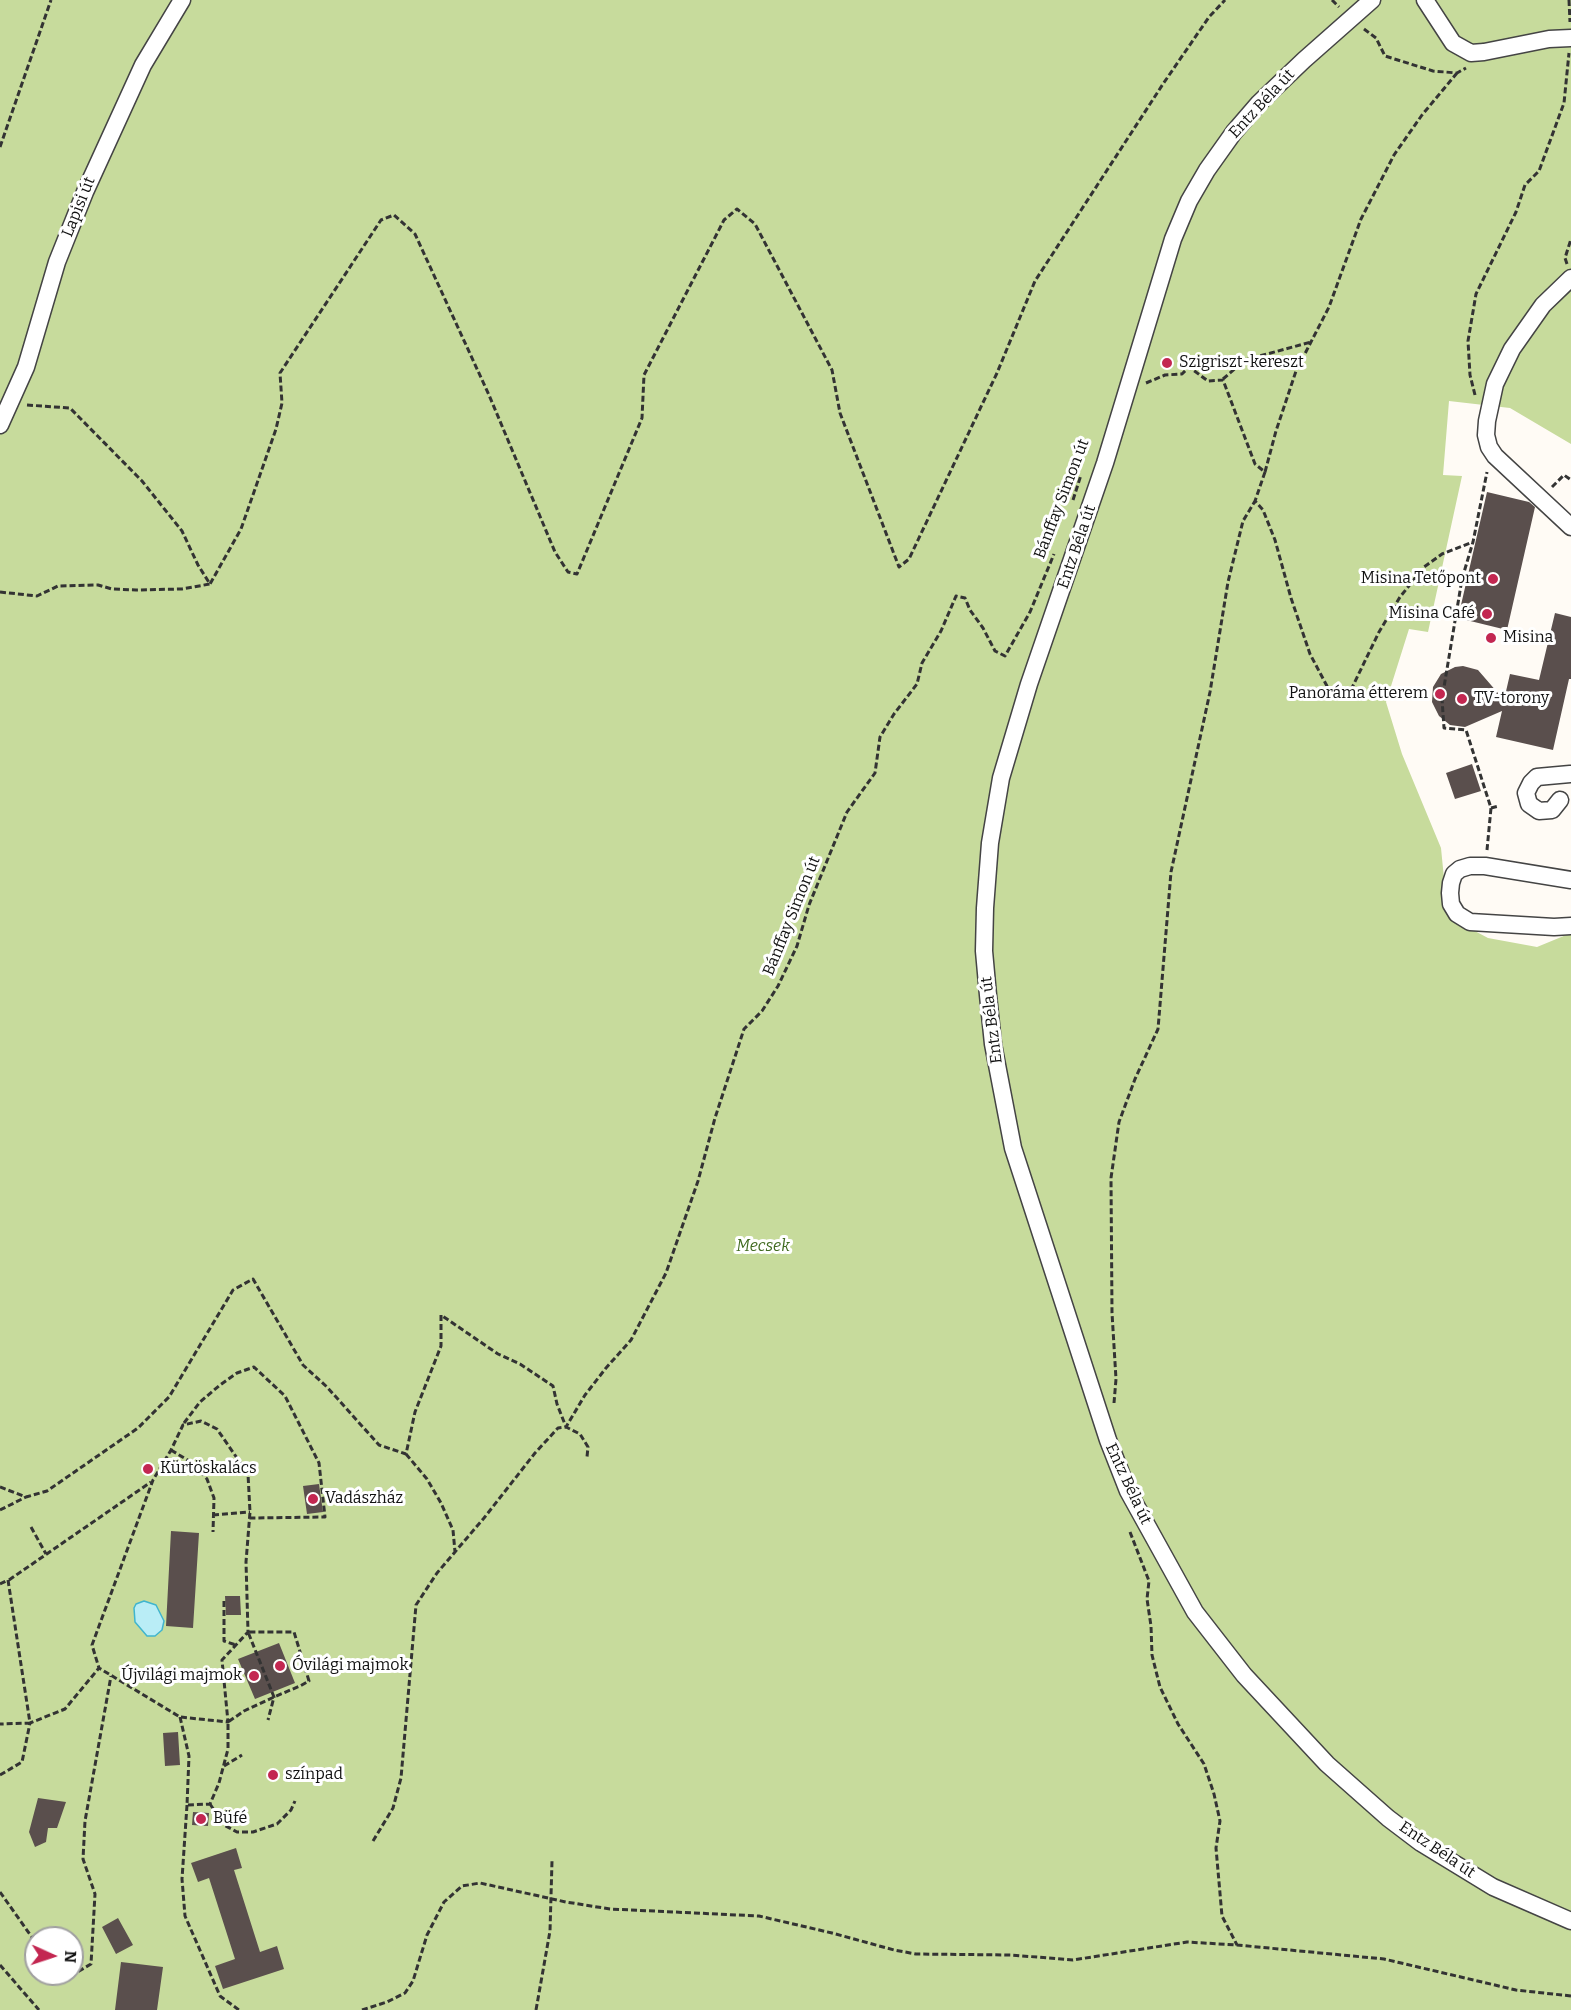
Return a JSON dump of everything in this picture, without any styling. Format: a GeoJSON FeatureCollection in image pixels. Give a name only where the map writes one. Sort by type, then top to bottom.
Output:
{"type":"FeatureCollection","features":[{"type":"Feature","properties":{"kind":"street","name":"Lapisi út"},"geometry":{"type":"LineString","coordinates":[[0,425],[26,367],[57,262],[85,192],[143,65],[182,0]]}},
{"type":"Feature","properties":{"kind":"street","name":"Entz Béla út"},"geometry":{"type":"LineString","coordinates":[[1372,0],[1304,60],[1234,132],[1207,170],[1189,201],[1173,239],[1105,464],[1029,684],[1001,778],[994,810],[985,908],[984,951],[993,1044],[1013,1148],[1108,1440],[1128,1491],[1195,1612],[1244,1675],[1304,1740],[1327,1764],[1389,1818],[1430,1848],[1493,1887],[1571,1921]]}},
{"type":"Feature","properties":{"kind":"street"},"geometry":{"type":"LineString","coordinates":[[1425,0],[1453,43],[1471,53],[1549,39],[1570,41]]}},
{"type":"Feature","properties":{"kind":"street"},"geometry":{"type":"LineString","coordinates":[[1570,273],[1512,348],[1493,393],[1486,435],[1489,447],[1512,475],[1571,527]]}},
{"type":"Feature","properties":{"kind":"street"},"geometry":{"type":"LineString","coordinates":[[1550,817],[1560,800],[1570,773],[1538,777],[1531,783],[1526,793],[1528,804],[1539,811],[1552,810],[1560,800]]}},
{"type":"Feature","properties":{"kind":"street"},"geometry":{"type":"LineString","coordinates":[[1571,880],[1485,866],[1470,866],[1454,874],[1450,883],[1451,904],[1457,914],[1470,922],[1571,926]]}},
{"type":"Feature","properties":{"kind":"path"},"geometry":{"type":"LineString","coordinates":[[0,147],[51,0]]}},
{"type":"Feature","properties":{"kind":"path"},"geometry":{"type":"LineString","coordinates":[[210,585],[241,529],[276,429],[282,403],[280,374],[381,220],[394,215],[415,234],[489,395],[555,552],[568,572],[577,574],[642,418],[644,375],[724,220],[737,209],[756,224],[832,370],[840,413],[899,567],[909,559],[997,373],[1035,281],[1163,84],[1209,17],[1225,0]]}},
{"type":"Feature","properties":{"kind":"path"},"geometry":{"type":"LineString","coordinates":[[1475,396],[1470,375],[1468,341],[1476,294],[1516,212],[1525,184],[1539,171],[1563,104],[1570,41],[1569,0]]}},
{"type":"Feature","properties":{"kind":"path"},"geometry":{"type":"LineString","coordinates":[[1114,1410],[1116,1379],[1112,1313],[1110,1178],[1119,1122],[1135,1079],[1158,1029],[1172,872],[1210,692],[1228,582],[1243,521],[1255,501],[1296,371],[1329,308],[1361,219],[1394,155],[1422,115],[1457,73]]}},
{"type":"Feature","properties":{"kind":"path"},"geometry":{"type":"LineString","coordinates":[[1570,273],[1565,258],[1571,239]]}},
{"type":"Feature","properties":{"kind":"path"},"geometry":{"type":"LineString","coordinates":[[1128,389],[1165,375],[1182,374],[1189,368],[1208,381],[1223,380],[1245,360],[1311,342]]}},
{"type":"Feature","properties":{"kind":"path"},"geometry":{"type":"LineString","coordinates":[[1223,380],[1255,464],[1265,472]]}},
{"type":"Feature","properties":{"kind":"path"},"geometry":{"type":"LineString","coordinates":[[10,403],[70,408],[142,480],[182,531],[210,585]]}},
{"type":"Feature","properties":{"kind":"path"},"geometry":{"type":"LineString","coordinates":[[1485,866],[1491,808],[1466,730],[1444,728],[1442,699],[1462,579],[1473,542],[1487,474],[1489,447]]}},
{"type":"Feature","properties":{"kind":"path","name":"Bánffay Simon út"},"geometry":{"type":"LineString","coordinates":[[1070,509],[1085,467]]}},
{"type":"Feature","properties":{"kind":"path"},"geometry":{"type":"LineString","coordinates":[[1540,498],[1564,475],[1571,480]]}},
{"type":"Feature","properties":{"kind":"path"},"geometry":{"type":"LineString","coordinates":[[1255,501],[1263,510],[1275,540],[1310,654],[1328,688],[1348,696],[1379,632],[1400,597],[1424,567],[1442,554],[1473,542]]}},
{"type":"Feature","properties":{"kind":"path","name":"Bánffay Simon út"},"geometry":{"type":"LineString","coordinates":[[566,1427],[585,1395],[631,1340],[666,1273],[698,1181],[715,1118],[744,1029],[762,1011],[797,946],[809,905],[847,812],[875,773],[880,737],[917,684],[922,663],[941,632],[956,596],[965,598],[995,651],[1005,656],[1030,612],[1056,551]]}},
{"type":"Feature","properties":{"kind":"path"},"geometry":{"type":"LineString","coordinates":[[0,592],[36,596],[58,586],[98,585],[112,589],[136,590],[182,589],[210,585]]}},
{"type":"Feature","properties":{"kind":"path"},"geometry":{"type":"LineString","coordinates":[[1491,808],[1499,806]]}},
{"type":"Feature","properties":{"kind":"path"},"geometry":{"type":"LineString","coordinates":[[0,1510],[26,1497],[47,1491],[138,1428],[169,1397],[233,1290],[252,1279],[303,1365],[327,1387],[379,1445],[406,1454],[427,1479],[453,1530],[455,1552]]}},
{"type":"Feature","properties":{"kind":"path"},"geometry":{"type":"LineString","coordinates":[[406,1454],[415,1412],[441,1346],[441,1315],[498,1354],[520,1364],[553,1386],[566,1427]]}},
{"type":"Feature","properties":{"kind":"path"},"geometry":{"type":"LineString","coordinates":[[210,1804],[219,1783],[228,1749],[228,1722],[222,1660],[248,1632],[294,1632],[309,1681],[244,1711],[228,1722],[180,1717],[99,1668],[92,1646],[153,1480],[183,1425],[200,1402],[220,1385],[237,1373],[254,1368],[285,1396],[296,1413],[319,1463],[325,1517],[249,1518]]}},
{"type":"Feature","properties":{"kind":"path"},"geometry":{"type":"LineString","coordinates":[[183,1425],[201,1421],[217,1429],[248,1474],[250,1512],[246,1562],[248,1632],[274,1697],[268,1720]]}},
{"type":"Feature","properties":{"kind":"path"},"geometry":{"type":"LineString","coordinates":[[373,1841],[393,1808],[401,1778],[416,1605],[437,1573],[558,1428],[566,1427],[580,1434],[588,1447],[587,1457]]}},
{"type":"Feature","properties":{"kind":"path"},"geometry":{"type":"LineString","coordinates":[[171,1450],[194,1464],[207,1479],[214,1498],[213,1532]]}},
{"type":"Feature","properties":{"kind":"path"},"geometry":{"type":"LineString","coordinates":[[0,1584],[153,1480]]}},
{"type":"Feature","properties":{"kind":"path"},"geometry":{"type":"LineString","coordinates":[[0,1487],[26,1497]]}},
{"type":"Feature","properties":{"kind":"path"},"geometry":{"type":"LineString","coordinates":[[213,1515],[250,1512]]}},
{"type":"Feature","properties":{"kind":"path"},"geometry":{"type":"LineString","coordinates":[[1130,1523],[1130,1534],[1149,1581],[1147,1599],[1152,1655],[1160,1687],[1178,1725],[1203,1764],[1214,1794],[1220,1821],[1216,1848],[1222,1916],[1237,1945]]}},
{"type":"Feature","properties":{"kind":"path"},"geometry":{"type":"LineString","coordinates":[[32,1527],[46,1554]]}},
{"type":"Feature","properties":{"kind":"path"},"geometry":{"type":"LineString","coordinates":[[0,1775],[22,1762],[30,1723],[8,1580]]}},
{"type":"Feature","properties":{"kind":"path"},"geometry":{"type":"LineString","coordinates":[[224,1601],[224,1641],[236,1645]]}},
{"type":"Feature","properties":{"kind":"path"},"geometry":{"type":"LineString","coordinates":[[0,1724],[30,1723],[65,1709],[99,1668]]}},
{"type":"Feature","properties":{"kind":"path"},"geometry":{"type":"LineString","coordinates":[[84,1968],[91,1964],[94,1894],[83,1859],[85,1821],[111,1676]]}},
{"type":"Feature","properties":{"kind":"path"},"geometry":{"type":"LineString","coordinates":[[180,1717],[189,1756],[182,1879],[185,1916],[220,1996],[239,2010]]}},
{"type":"Feature","properties":{"kind":"path"},"geometry":{"type":"LineString","coordinates":[[224,1766],[242,1755]]}},
{"type":"Feature","properties":{"kind":"path"},"geometry":{"type":"LineString","coordinates":[[210,1804],[224,1825],[237,1832],[253,1832],[277,1824],[291,1810],[295,1801]]}},
{"type":"Feature","properties":{"kind":"path"},"geometry":{"type":"LineString","coordinates":[[187,1805],[210,1804]]}},
{"type":"Feature","properties":{"kind":"path"},"geometry":{"type":"LineString","coordinates":[[536,2010],[550,1932],[552,1861]]}},
{"type":"Feature","properties":{"kind":"path"},"geometry":{"type":"LineString","coordinates":[[362,2010],[405,1993],[413,1981],[427,1935],[444,1902],[462,1886],[480,1883],[609,1909],[759,1916],[916,1954],[1011,1955],[1073,1960],[1187,1942],[1237,1945],[1384,1959],[1516,1990],[1571,1996]]}},
{"type":"Feature","properties":{"kind":"path"},"geometry":{"type":"LineString","coordinates":[[0,1892],[24,1926]]}},
{"type":"Feature","properties":{"kind":"path"},"geometry":{"type":"LineString","coordinates":[[0,1965],[39,2010]]}},
{"type":"Feature","properties":{"kind":"green space","name":"Mecsek"},"geometry":{"type":"Polygon","coordinates":[[[0,0],[1571,0],[1571,444],[1510,408],[1449,401],[1443,475],[1462,476],[1428,632],[1409,629],[1386,702],[1402,754],[1441,848],[1447,909],[1454,920],[1488,938],[1537,947],[1571,933],[1571,2010],[0,2010],[0,0]]]}},
{"type":"Feature","properties":{"kind":"water"},"geometry":{"type":"Polygon","coordinates":[[[144,1601],[156,1605],[164,1621],[162,1630],[155,1636],[147,1636],[135,1622],[134,1608],[136,1604],[144,1601]]]}},
{"type":"Feature","properties":{"kind":"building","name":"Misina Tetőpont"},"geometry":{"type":"Polygon","coordinates":[[[1487,492],[1529,502],[1535,507],[1507,630],[1458,618],[1487,492]]]}},
{"type":"Feature","properties":{"kind":"building"},"geometry":{"type":"Polygon","coordinates":[[[1555,613],[1571,617],[1571,679],[1569,679],[1553,750],[1496,737],[1502,711],[1465,727],[1450,725],[1439,716],[1432,702],[1433,687],[1441,674],[1455,667],[1463,666],[1478,670],[1504,700],[1510,674],[1539,680],[1555,613]]]}},
{"type":"Feature","properties":{"kind":"building"},"geometry":{"type":"Polygon","coordinates":[[[1472,764],[1481,791],[1455,799],[1446,773],[1472,764]]]}},
{"type":"Feature","properties":{"kind":"building","name":"Vadászház"},"geometry":{"type":"Polygon","coordinates":[[[319,1484],[323,1512],[307,1514],[303,1486],[319,1484]]]}},
{"type":"Feature","properties":{"kind":"building"},"geometry":{"type":"Polygon","coordinates":[[[171,1531],[199,1533],[193,1628],[166,1626],[171,1531]]]}},
{"type":"Feature","properties":{"kind":"building"},"geometry":{"type":"Polygon","coordinates":[[[225,1596],[240,1596],[241,1615],[226,1615],[225,1596]]]}},
{"type":"Feature","properties":{"kind":"building"},"geometry":{"type":"Polygon","coordinates":[[[279,1643],[295,1683],[255,1699],[238,1659],[279,1643]]]}},
{"type":"Feature","properties":{"kind":"building"},"geometry":{"type":"Polygon","coordinates":[[[178,1732],[180,1765],[165,1766],[163,1733],[178,1732]]]}},
{"type":"Feature","properties":{"kind":"building"},"geometry":{"type":"Polygon","coordinates":[[[38,1798],[66,1802],[57,1828],[48,1828],[46,1842],[35,1847],[29,1832],[38,1798]]]}},
{"type":"Feature","properties":{"kind":"building","name":"Büfé"},"geometry":{"type":"Polygon","coordinates":[[[193,1812],[209,1813],[208,1826],[192,1825],[193,1812]]]}},
{"type":"Feature","properties":{"kind":"building"},"geometry":{"type":"Polygon","coordinates":[[[236,1848],[242,1868],[234,1870],[260,1952],[277,1946],[284,1969],[223,1989],[215,1966],[235,1959],[209,1878],[198,1882],[191,1863],[236,1848]]]}},
{"type":"Feature","properties":{"kind":"building"},"geometry":{"type":"Polygon","coordinates":[[[118,1918],[133,1945],[116,1954],[102,1927],[118,1918]]]}},
{"type":"Feature","properties":{"kind":"building"},"geometry":{"type":"Polygon","coordinates":[[[121,1962],[163,1967],[157,2010],[115,2010],[121,1962]]]}},
{"type":"Feature","properties":{"kind":"place","name":"Szigriszt-kereszt"},"geometry":{"type":"Point","coordinates":[1167,363]}},
{"type":"Feature","properties":{"kind":"place","name":"Misina Tetőpont"},"geometry":{"type":"Point","coordinates":[1493,579]}},
{"type":"Feature","properties":{"kind":"place","name":"Misina Café"},"geometry":{"type":"Point","coordinates":[1487,614]}},
{"type":"Feature","properties":{"kind":"place","name":"Misina"},"geometry":{"type":"Point","coordinates":[1491,638]}},
{"type":"Feature","properties":{"kind":"place","name":"Panoráma étterem"},"geometry":{"type":"Point","coordinates":[1440,694]}},
{"type":"Feature","properties":{"kind":"place","name":"TV-torony"},"geometry":{"type":"Point","coordinates":[1462,699]}},
{"type":"Feature","properties":{"kind":"place","name":"Kürtöskalács"},"geometry":{"type":"Point","coordinates":[148,1469]}},
{"type":"Feature","properties":{"kind":"place","name":"Vadászház"},"geometry":{"type":"Point","coordinates":[313,1499]}},
{"type":"Feature","properties":{"kind":"place","name":"Óvilági majmok"},"geometry":{"type":"Point","coordinates":[280,1666]}},
{"type":"Feature","properties":{"kind":"place","name":"Újvilági majmok"},"geometry":{"type":"Point","coordinates":[254,1676]}},
{"type":"Feature","properties":{"kind":"place","name":"színpad"},"geometry":{"type":"Point","coordinates":[273,1775]}},
{"type":"Feature","properties":{"kind":"place","name":"Büfé"},"geometry":{"type":"Point","coordinates":[201,1819]}}]}
